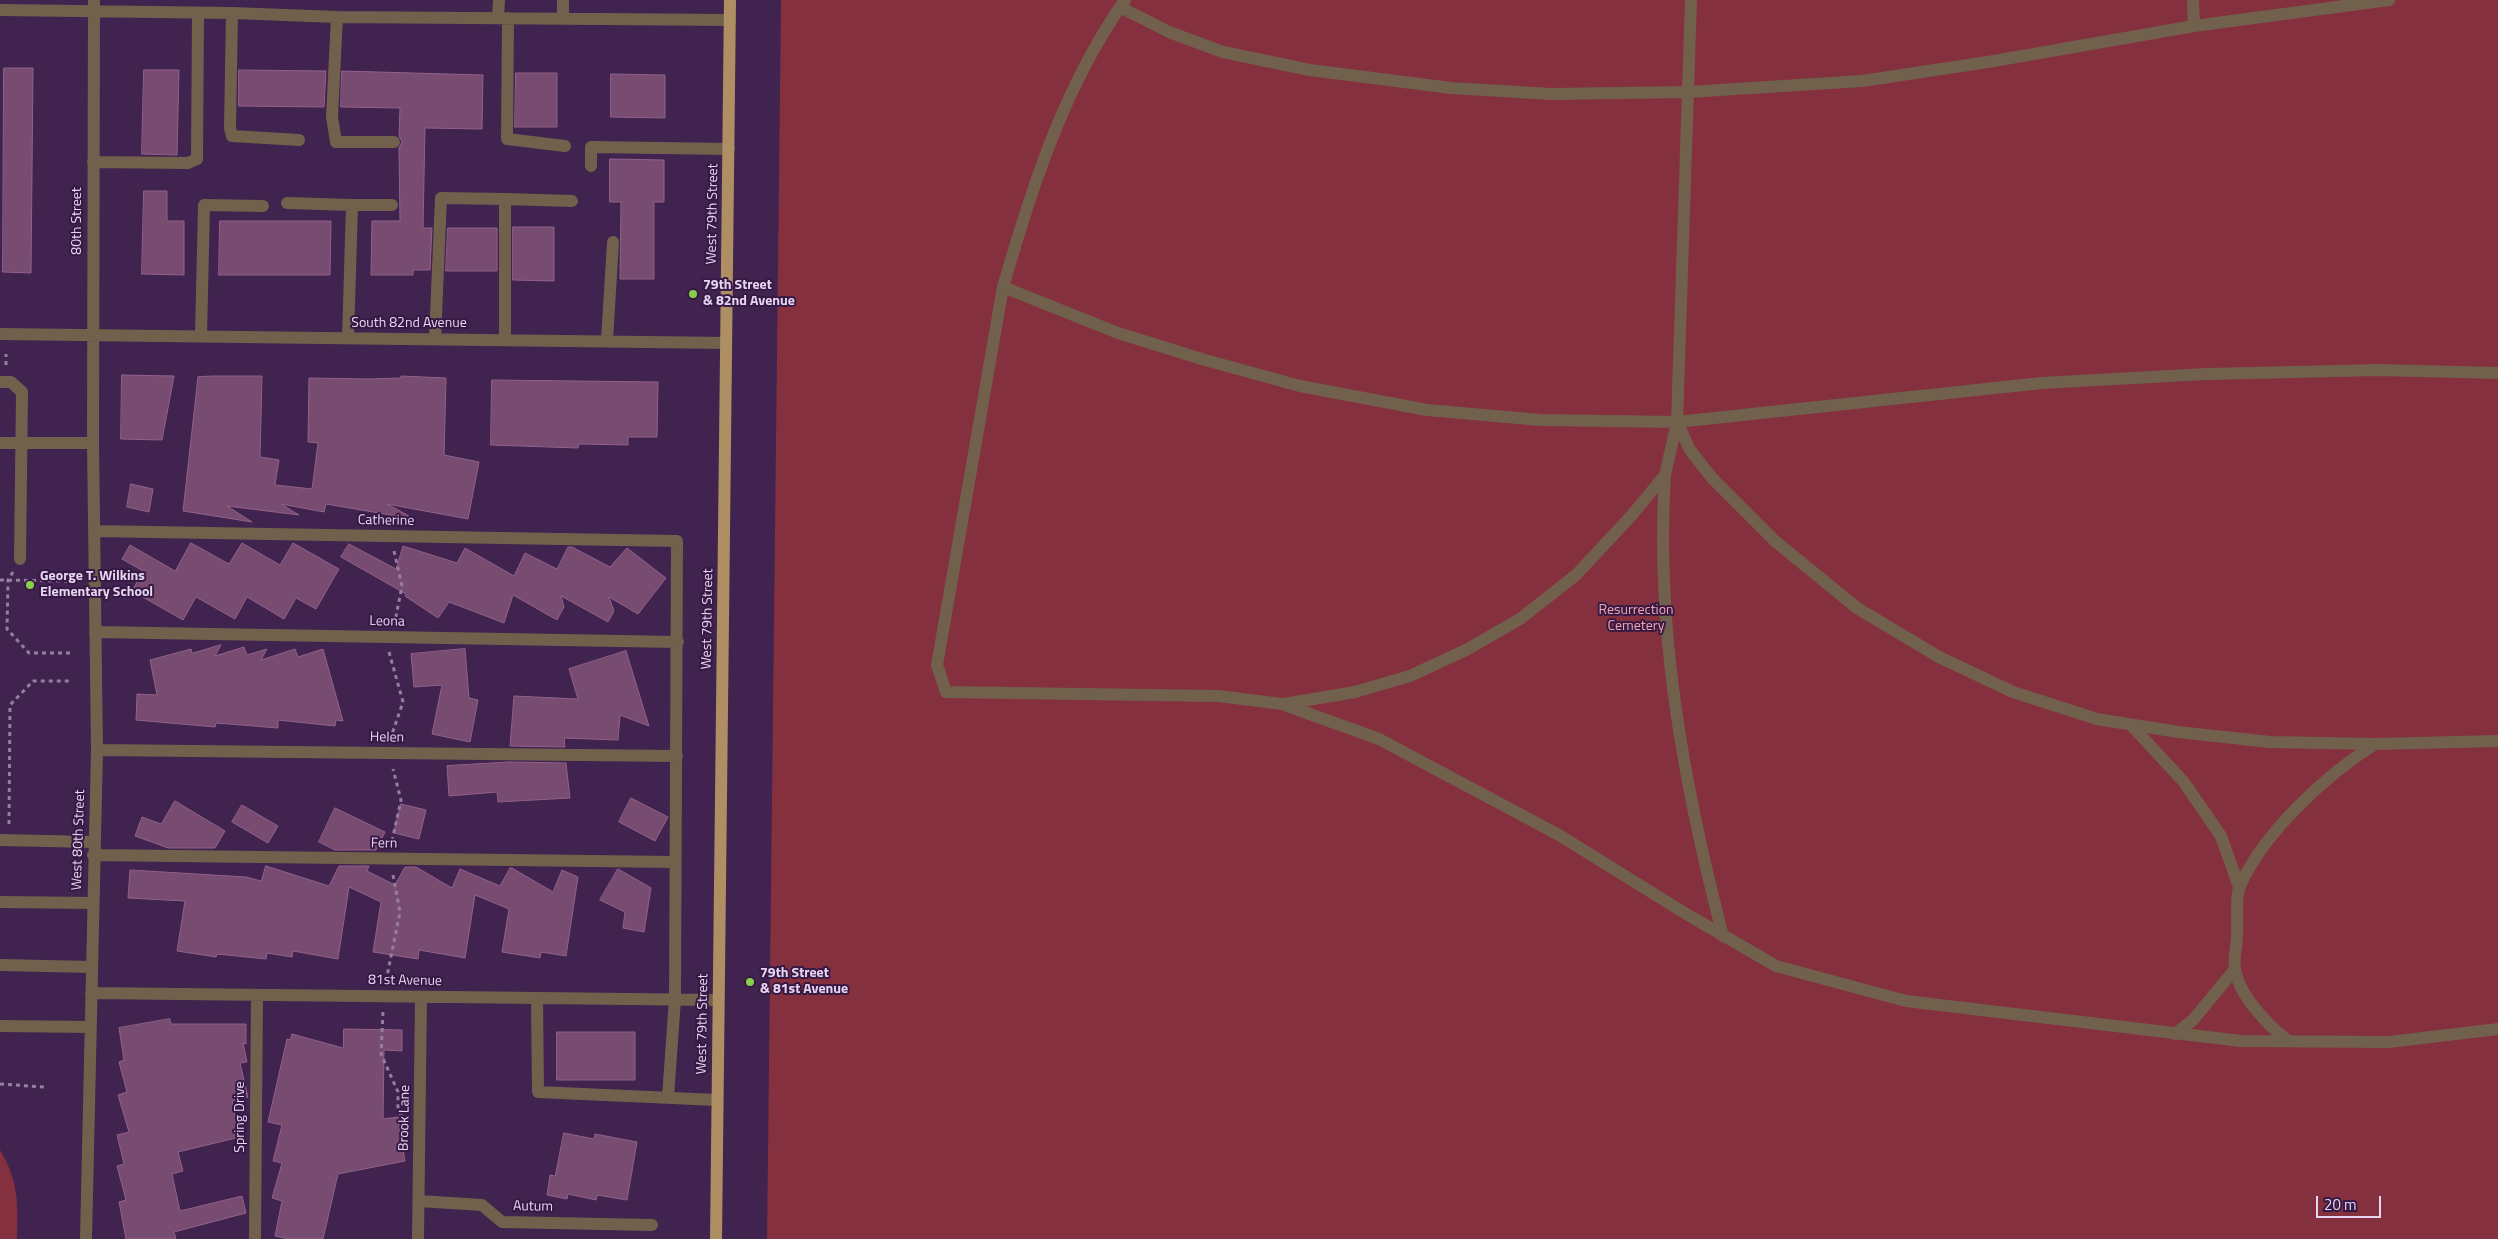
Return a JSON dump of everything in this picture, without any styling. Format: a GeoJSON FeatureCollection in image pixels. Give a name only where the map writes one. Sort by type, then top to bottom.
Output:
{"type":"FeatureCollection","features":[{"type":"Feature","properties":{"kind":"main road","name":"West 79th Street"},"geometry":{"type":"LineString","coordinates":[[716,1239],[730,0]]}},
{"type":"Feature","properties":{"kind":"street"},"geometry":{"type":"LineString","coordinates":[[498,0],[503,18],[507,139],[565,146]]}},
{"type":"Feature","properties":{"kind":"street"},"geometry":{"type":"LineString","coordinates":[[563,19],[564,0]]}},
{"type":"Feature","properties":{"kind":"street"},"geometry":{"type":"LineString","coordinates":[[1690,0],[1677,422],[1665,475],[1661,531],[1664,600],[1674,694],[1703,861],[1723,936]]}},
{"type":"Feature","properties":{"kind":"street"},"geometry":{"type":"LineString","coordinates":[[2193,0],[2194,26]]}},
{"type":"Feature","properties":{"kind":"street"},"geometry":{"type":"LineString","coordinates":[[2389,0],[2194,26],[1988,62],[1862,81],[1688,92],[1551,94],[1451,88],[1310,70],[1223,52],[1169,32],[1122,4],[1079,76],[1049,143],[1003,287],[937,665],[946,692],[1218,696],[1282,704],[1379,739],[1559,835],[1723,936],[1776,966],[1906,1001],[2241,1041],[2389,1042],[2498,1029]]}},
{"type":"Feature","properties":{"kind":"street"},"geometry":{"type":"LineString","coordinates":[[0,10],[94,5],[198,12],[338,17],[730,20]]}},
{"type":"Feature","properties":{"kind":"street","name":"80th Street"},"geometry":{"type":"LineString","coordinates":[[93,443],[94,5]]}},
{"type":"Feature","properties":{"kind":"street"},"geometry":{"type":"LineString","coordinates":[[93,162],[188,163],[197,159],[198,12]]}},
{"type":"Feature","properties":{"kind":"street"},"geometry":{"type":"LineString","coordinates":[[232,13],[230,128],[232,136],[299,140]]}},
{"type":"Feature","properties":{"kind":"street"},"geometry":{"type":"LineString","coordinates":[[338,17],[332,117],[336,142],[394,142]]}},
{"type":"Feature","properties":{"kind":"street"},"geometry":{"type":"LineString","coordinates":[[591,166],[590,147],[729,149]]}},
{"type":"Feature","properties":{"kind":"street"},"geometry":{"type":"LineString","coordinates":[[435,339],[441,198],[572,200]]}},
{"type":"Feature","properties":{"kind":"street"},"geometry":{"type":"LineString","coordinates":[[505,199],[506,339]]}},
{"type":"Feature","properties":{"kind":"street"},"geometry":{"type":"LineString","coordinates":[[287,203],[392,205]]}},
{"type":"Feature","properties":{"kind":"street"},"geometry":{"type":"LineString","coordinates":[[202,336],[204,204],[263,206]]}},
{"type":"Feature","properties":{"kind":"street"},"geometry":{"type":"LineString","coordinates":[[348,338],[352,205]]}},
{"type":"Feature","properties":{"kind":"street"},"geometry":{"type":"LineString","coordinates":[[607,340],[613,242]]}},
{"type":"Feature","properties":{"kind":"street"},"geometry":{"type":"LineString","coordinates":[[1003,287],[1118,333],[1205,360],[1300,386],[1427,410],[1541,420],[1677,422],[2042,383],[2207,374],[2379,370],[2498,373]]}},
{"type":"Feature","properties":{"kind":"street","name":"South 82nd Avenue"},"geometry":{"type":"LineString","coordinates":[[0,334],[607,340],[726,343]]}},
{"type":"Feature","properties":{"kind":"street"},"geometry":{"type":"LineString","coordinates":[[0,382],[11,382],[22,392],[20,559]]}},
{"type":"Feature","properties":{"kind":"street"},"geometry":{"type":"LineString","coordinates":[[1677,422],[1690,450],[1712,478],[1775,541],[1857,608],[1939,657],[2013,692],[2097,719],[2178,732],[2270,742],[2375,744],[2498,741]]}},
{"type":"Feature","properties":{"kind":"street"},"geometry":{"type":"LineString","coordinates":[[0,443],[93,443]]}},
{"type":"Feature","properties":{"kind":"street","name":"West 80th Street"},"geometry":{"type":"LineString","coordinates":[[86,1239],[96,750],[93,443]]}},
{"type":"Feature","properties":{"kind":"street"},"geometry":{"type":"LineString","coordinates":[[1282,704],[1355,692],[1410,676],[1466,650],[1520,620],[1576,575],[1632,515],[1665,475]]}},
{"type":"Feature","properties":{"kind":"street","name":"Catherine"},"geometry":{"type":"LineString","coordinates":[[94,530],[677,541],[678,642]]}},
{"type":"Feature","properties":{"kind":"street","name":"Leona"},"geometry":{"type":"LineString","coordinates":[[95,632],[678,642]]}},
{"type":"Feature","properties":{"kind":"street"},"geometry":{"type":"LineString","coordinates":[[668,1098],[675,999],[678,642]]}},
{"type":"Feature","properties":{"kind":"street"},"geometry":{"type":"LineString","coordinates":[[2131,725],[2183,781],[2220,836],[2239,887],[2234,969],[2243,989],[2256,1010],[2270,1027],[2288,1041]]}},
{"type":"Feature","properties":{"kind":"street"},"geometry":{"type":"LineString","coordinates":[[2239,887],[2257,857],[2300,804],[2348,761],[2375,744]]}},
{"type":"Feature","properties":{"kind":"street","name":"Helen"},"geometry":{"type":"LineString","coordinates":[[96,750],[677,756]]}},
{"type":"Feature","properties":{"kind":"street","name":"Fern"},"geometry":{"type":"LineString","coordinates":[[0,840],[93,849],[675,862]]}},
{"type":"Feature","properties":{"kind":"street"},"geometry":{"type":"LineString","coordinates":[[0,902],[92,903]]}},
{"type":"Feature","properties":{"kind":"street"},"geometry":{"type":"LineString","coordinates":[[0,965],[91,967]]}},
{"type":"Feature","properties":{"kind":"street"},"geometry":{"type":"LineString","coordinates":[[2175,1034],[2193,1020],[2234,969]]}},
{"type":"Feature","properties":{"kind":"street","name":"81st Avenue"},"geometry":{"type":"LineString","coordinates":[[90,993],[718,1000]]}},
{"type":"Feature","properties":{"kind":"street","name":"Spring Drive"},"geometry":{"type":"LineString","coordinates":[[255,1239],[257,995]]}},
{"type":"Feature","properties":{"kind":"street","name":"Brook Lane"},"geometry":{"type":"LineString","coordinates":[[418,1239],[421,997]]}},
{"type":"Feature","properties":{"kind":"street"},"geometry":{"type":"LineString","coordinates":[[536,998],[538,1092],[717,1100]]}},
{"type":"Feature","properties":{"kind":"street"},"geometry":{"type":"LineString","coordinates":[[0,1026],[90,1027]]}},
{"type":"Feature","properties":{"kind":"street","name":"Autum"},"geometry":{"type":"LineString","coordinates":[[418,1201],[482,1205],[502,1222],[652,1225]]}},
{"type":"Feature","properties":{"kind":"path"},"geometry":{"type":"LineString","coordinates":[[0,580],[68,581]]}},
{"type":"Feature","properties":{"kind":"path"},"geometry":{"type":"LineString","coordinates":[[8,580],[7,628],[29,653],[70,653]]}},
{"type":"Feature","properties":{"kind":"path"},"geometry":{"type":"LineString","coordinates":[[9,825],[10,705],[33,681],[70,681]]}},
{"type":"Feature","properties":{"kind":"path"},"geometry":{"type":"LineString","coordinates":[[0,1084],[44,1087]]}},
{"type":"Feature","properties":{"kind":"green space","name":"Resurrection Cemetery"},"geometry":{"type":"Polygon","coordinates":[[[781,0],[2498,0],[2498,1239],[767,1239],[781,0]]]}},
{"type":"Feature","properties":{"kind":"green space"},"geometry":{"type":"Polygon","coordinates":[[[0,1150],[11,1172],[16,1193],[17,1239],[0,1239],[0,1150]]]}},
{"type":"Feature","properties":{"kind":"building"},"geometry":{"type":"Polygon","coordinates":[[[4,68],[33,68],[31,273],[3,272],[4,68]]]}},
{"type":"Feature","properties":{"kind":"building"},"geometry":{"type":"Polygon","coordinates":[[[144,70],[179,70],[177,155],[142,154],[144,70]]]}},
{"type":"Feature","properties":{"kind":"building"},"geometry":{"type":"Polygon","coordinates":[[[239,70],[326,71],[324,107],[239,106],[239,70]]]}},
{"type":"Feature","properties":{"kind":"building"},"geometry":{"type":"Polygon","coordinates":[[[342,71],[483,75],[482,129],[425,128],[423,228],[432,228],[430,270],[413,270],[413,275],[371,275],[372,221],[400,221],[399,148],[402,142],[399,136],[400,108],[341,107],[342,71]]]}},
{"type":"Feature","properties":{"kind":"building"},"geometry":{"type":"Polygon","coordinates":[[[516,73],[557,73],[557,127],[515,127],[516,73]]]}},
{"type":"Feature","properties":{"kind":"building"},"geometry":{"type":"Polygon","coordinates":[[[611,74],[665,75],[665,118],[611,117],[611,74]]]}},
{"type":"Feature","properties":{"kind":"building"},"geometry":{"type":"Polygon","coordinates":[[[610,159],[664,160],[664,202],[654,202],[654,279],[620,279],[621,202],[610,202],[610,159]]]}},
{"type":"Feature","properties":{"kind":"building"},"geometry":{"type":"Polygon","coordinates":[[[144,191],[167,191],[167,221],[184,221],[184,275],[142,274],[144,191]]]}},
{"type":"Feature","properties":{"kind":"building"},"geometry":{"type":"Polygon","coordinates":[[[220,221],[331,221],[330,275],[219,275],[220,221]]]}},
{"type":"Feature","properties":{"kind":"building"},"geometry":{"type":"Polygon","coordinates":[[[513,227],[554,227],[554,281],[513,280],[513,227]]]}},
{"type":"Feature","properties":{"kind":"building"},"geometry":{"type":"Polygon","coordinates":[[[448,228],[497,228],[497,271],[446,271],[448,228]]]}},
{"type":"Feature","properties":{"kind":"building"},"geometry":{"type":"Polygon","coordinates":[[[122,375],[174,376],[162,440],[121,439],[122,375]]]}},
{"type":"Feature","properties":{"kind":"building"},"geometry":{"type":"Polygon","coordinates":[[[262,376],[260,457],[279,460],[275,485],[312,489],[318,443],[308,442],[309,378],[370,379],[401,378],[401,376],[446,378],[444,455],[479,462],[468,519],[387,504],[409,516],[408,518],[326,504],[324,512],[281,504],[299,515],[227,506],[252,522],[183,511],[198,377],[262,376]]]}},
{"type":"Feature","properties":{"kind":"building"},"geometry":{"type":"Polygon","coordinates":[[[492,380],[658,382],[657,437],[628,437],[628,445],[579,444],[578,448],[491,445],[492,380]]]}},
{"type":"Feature","properties":{"kind":"building"},"geometry":{"type":"Polygon","coordinates":[[[131,484],[153,489],[149,512],[127,507],[131,484]]]}},
{"type":"Feature","properties":{"kind":"building"},"geometry":{"type":"Polygon","coordinates":[[[191,543],[229,564],[242,543],[280,565],[293,543],[339,569],[316,609],[296,598],[284,619],[247,597],[235,619],[196,597],[183,620],[132,591],[143,571],[122,559],[130,545],[175,571],[191,543]]]}},
{"type":"Feature","properties":{"kind":"building"},"geometry":{"type":"Polygon","coordinates":[[[349,544],[396,569],[403,546],[457,563],[465,548],[514,576],[525,553],[557,569],[568,547],[572,547],[610,567],[627,548],[666,578],[638,614],[609,597],[614,611],[608,622],[561,596],[564,607],[557,620],[513,595],[504,623],[449,602],[438,618],[405,596],[406,594],[341,557],[349,544]]]}},
{"type":"Feature","properties":{"kind":"building"},"geometry":{"type":"Polygon","coordinates":[[[221,645],[215,656],[244,647],[247,655],[267,649],[261,660],[295,649],[298,657],[323,649],[343,721],[336,720],[335,726],[278,720],[278,728],[216,723],[215,727],[136,720],[137,694],[157,695],[150,660],[191,649],[192,653],[221,645]]]}},
{"type":"Feature","properties":{"kind":"building"},"geometry":{"type":"Polygon","coordinates":[[[465,649],[469,698],[478,700],[470,742],[432,734],[442,685],[414,687],[411,654],[465,649]]]}},
{"type":"Feature","properties":{"kind":"building"},"geometry":{"type":"Polygon","coordinates":[[[626,651],[649,726],[620,715],[618,740],[564,738],[565,747],[510,746],[514,696],[578,699],[569,669],[626,651]]]}},
{"type":"Feature","properties":{"kind":"building"},"geometry":{"type":"Polygon","coordinates":[[[509,762],[566,763],[570,798],[498,802],[497,792],[449,796],[447,766],[509,762]]]}},
{"type":"Feature","properties":{"kind":"building"},"geometry":{"type":"Polygon","coordinates":[[[631,798],[668,817],[655,841],[619,822],[631,798]]]}},
{"type":"Feature","properties":{"kind":"building"},"geometry":{"type":"Polygon","coordinates":[[[175,801],[225,831],[215,848],[168,848],[135,836],[142,817],[161,824],[175,801]]]}},
{"type":"Feature","properties":{"kind":"building"},"geometry":{"type":"Polygon","coordinates":[[[401,804],[426,810],[419,839],[394,833],[401,804]]]}},
{"type":"Feature","properties":{"kind":"building"},"geometry":{"type":"Polygon","coordinates":[[[242,805],[278,826],[268,843],[232,822],[242,805]]]}},
{"type":"Feature","properties":{"kind":"building"},"geometry":{"type":"Polygon","coordinates":[[[335,808],[385,832],[376,850],[335,850],[319,842],[335,808]]]}},
{"type":"Feature","properties":{"kind":"building"},"geometry":{"type":"Polygon","coordinates":[[[266,866],[329,886],[339,866],[369,866],[367,871],[395,885],[405,867],[416,867],[452,888],[460,869],[500,886],[510,868],[512,868],[553,892],[562,870],[578,877],[566,956],[541,952],[540,958],[502,952],[509,909],[475,895],[465,958],[419,950],[418,959],[373,952],[381,902],[349,887],[338,959],[293,951],[292,957],[267,953],[266,959],[217,954],[216,957],[177,951],[185,901],[128,898],[130,870],[246,877],[261,881],[266,866]]]}},
{"type":"Feature","properties":{"kind":"building"},"geometry":{"type":"Polygon","coordinates":[[[618,869],[651,888],[644,932],[623,928],[625,912],[600,900],[618,869]]]}},
{"type":"Feature","properties":{"kind":"building"},"geometry":{"type":"Polygon","coordinates":[[[170,1019],[171,1024],[246,1024],[246,1044],[243,1043],[247,1062],[240,1063],[248,1097],[232,1101],[240,1137],[178,1152],[183,1171],[172,1174],[180,1211],[242,1196],[246,1213],[174,1232],[176,1239],[126,1239],[119,1202],[126,1200],[117,1166],[124,1164],[117,1135],[129,1132],[118,1095],[127,1092],[119,1062],[124,1060],[119,1028],[170,1019]]]}},
{"type":"Feature","properties":{"kind":"building"},"geometry":{"type":"Polygon","coordinates":[[[344,1029],[402,1030],[402,1051],[384,1050],[383,1119],[398,1117],[405,1161],[338,1174],[323,1239],[288,1239],[275,1236],[282,1201],[272,1198],[282,1163],[273,1161],[282,1125],[268,1122],[287,1039],[290,1040],[292,1034],[343,1048],[344,1029]]]}},
{"type":"Feature","properties":{"kind":"building"},"geometry":{"type":"Polygon","coordinates":[[[557,1032],[635,1032],[635,1080],[557,1080],[557,1032]]]}},
{"type":"Feature","properties":{"kind":"building"},"geometry":{"type":"Polygon","coordinates":[[[564,1133],[594,1139],[595,1134],[637,1142],[627,1200],[597,1195],[596,1200],[568,1194],[567,1199],[547,1195],[550,1175],[555,1176],[564,1133]]]}},
{"type":"Feature","properties":{"kind":"place","name":"79th Street & 82nd Avenue"},"geometry":{"type":"Point","coordinates":[693,294]}},
{"type":"Feature","properties":{"kind":"place","name":"George T. Wilkins Elementary School"},"geometry":{"type":"Point","coordinates":[30,585]}},
{"type":"Feature","properties":{"kind":"place","name":"79th Street & 81st Avenue"},"geometry":{"type":"Point","coordinates":[750,982]}}]}
